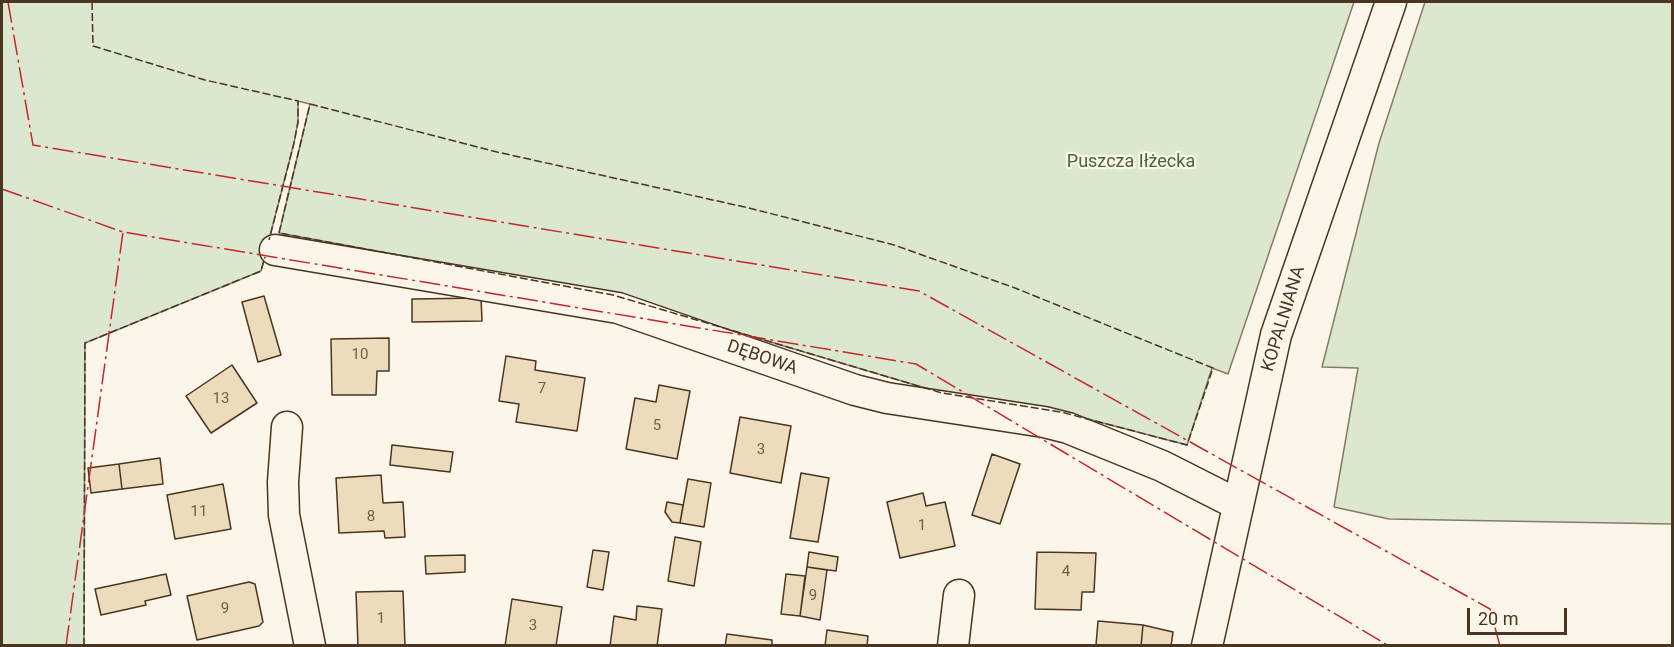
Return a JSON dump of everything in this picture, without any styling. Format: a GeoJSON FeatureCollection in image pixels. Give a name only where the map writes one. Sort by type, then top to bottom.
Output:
{"type":"FeatureCollection","features":[{"type":"Feature","properties":{"kind":"street","name":"KOPALNIANA"},"geometry":{"type":"LineString","coordinates":[[1207,645],[1276,335],[1391,2]]}},
{"type":"Feature","properties":{"kind":"street","name":"DĘBOWA"},"geometry":{"type":"LineString","coordinates":[[275,250],[618,308],[855,390],[887,398],[1044,422],[1068,428],[1162,466],[1237,504]]}},
{"type":"Feature","properties":{"kind":"street"},"geometry":{"type":"LineString","coordinates":[[287,427],[283,508],[310,645]]}},
{"type":"Feature","properties":{"kind":"street"},"geometry":{"type":"LineString","coordinates":[[953,645],[959,595]]}},
{"type":"Feature","properties":{"kind":"green space","name":"Puszcza Iłżecka"},"geometry":{"type":"Polygon","coordinates":[[[2,2],[1354,2],[1228,374],[1212,368],[1187,445],[1061,412],[942,393],[609,294],[279,233],[310,104],[298,101],[298,122],[294,143],[261,271],[85,343],[84,646],[2,645],[2,2]]]}},
{"type":"Feature","properties":{"kind":"green space"},"geometry":{"type":"Polygon","coordinates":[[[1425,2],[1672,2],[1672,524],[1389,519],[1334,507],[1358,368],[1322,367],[1379,143],[1425,2]]]}},
{"type":"Feature","properties":{"kind":"building"},"geometry":{"type":"Polygon","coordinates":[[[264,296],[281,355],[258,362],[242,302],[264,296]]]}},
{"type":"Feature","properties":{"kind":"building"},"geometry":{"type":"Polygon","coordinates":[[[481,298],[482,321],[412,322],[412,299],[481,298]]]}},
{"type":"Feature","properties":{"kind":"building"},"geometry":{"type":"Polygon","coordinates":[[[389,338],[389,371],[377,371],[376,395],[332,395],[331,339],[389,338]]]}},
{"type":"Feature","properties":{"kind":"building"},"geometry":{"type":"Polygon","coordinates":[[[506,356],[536,361],[535,370],[585,378],[577,431],[516,422],[519,404],[499,401],[506,356]]]}},
{"type":"Feature","properties":{"kind":"building"},"geometry":{"type":"Polygon","coordinates":[[[232,365],[257,403],[211,433],[186,396],[232,365]]]}},
{"type":"Feature","properties":{"kind":"building"},"geometry":{"type":"Polygon","coordinates":[[[659,385],[690,391],[677,459],[626,449],[635,398],[656,402],[659,385]]]}},
{"type":"Feature","properties":{"kind":"building"},"geometry":{"type":"Polygon","coordinates":[[[740,417],[791,426],[781,483],[730,473],[740,417]]]}},
{"type":"Feature","properties":{"kind":"building"},"geometry":{"type":"Polygon","coordinates":[[[392,445],[453,452],[450,472],[390,465],[392,445]]]}},
{"type":"Feature","properties":{"kind":"building"},"geometry":{"type":"Polygon","coordinates":[[[992,454],[1020,464],[1000,524],[972,515],[992,454]]]}},
{"type":"Feature","properties":{"kind":"building"},"geometry":{"type":"Polygon","coordinates":[[[160,458],[163,484],[122,489],[119,464],[160,458]]]}},
{"type":"Feature","properties":{"kind":"building"},"geometry":{"type":"Polygon","coordinates":[[[119,464],[122,489],[91,493],[88,468],[119,464]]]}},
{"type":"Feature","properties":{"kind":"building"},"geometry":{"type":"Polygon","coordinates":[[[801,473],[829,478],[818,542],[790,538],[801,473]]]}},
{"type":"Feature","properties":{"kind":"building"},"geometry":{"type":"Polygon","coordinates":[[[381,475],[383,503],[403,502],[405,537],[385,538],[384,531],[339,533],[336,478],[381,475]]]}},
{"type":"Feature","properties":{"kind":"building"},"geometry":{"type":"Polygon","coordinates":[[[688,479],[711,483],[704,527],[680,523],[688,479]]]}},
{"type":"Feature","properties":{"kind":"building"},"geometry":{"type":"Polygon","coordinates":[[[223,484],[231,529],[175,539],[167,495],[223,484]]]}},
{"type":"Feature","properties":{"kind":"building"},"geometry":{"type":"Polygon","coordinates":[[[923,493],[926,506],[945,502],[955,546],[900,558],[887,502],[923,493]]]}},
{"type":"Feature","properties":{"kind":"building"},"geometry":{"type":"Polygon","coordinates":[[[667,502],[683,505],[680,523],[672,522],[665,512],[667,502]]]}},
{"type":"Feature","properties":{"kind":"building"},"geometry":{"type":"Polygon","coordinates":[[[675,537],[701,542],[694,586],[668,581],[675,537]]]}},
{"type":"Feature","properties":{"kind":"building"},"geometry":{"type":"Polygon","coordinates":[[[593,550],[609,552],[603,590],[587,587],[593,550]]]}},
{"type":"Feature","properties":{"kind":"building"},"geometry":{"type":"Polygon","coordinates":[[[809,552],[838,557],[836,571],[807,567],[809,552]]]}},
{"type":"Feature","properties":{"kind":"building"},"geometry":{"type":"Polygon","coordinates":[[[1037,552],[1096,553],[1094,592],[1082,592],[1081,610],[1035,609],[1037,552]]]}},
{"type":"Feature","properties":{"kind":"building"},"geometry":{"type":"Polygon","coordinates":[[[465,555],[465,572],[426,574],[425,556],[465,555]]]}},
{"type":"Feature","properties":{"kind":"building"},"geometry":{"type":"Polygon","coordinates":[[[807,567],[827,570],[820,620],[800,616],[807,567]]]}},
{"type":"Feature","properties":{"kind":"building"},"geometry":{"type":"Polygon","coordinates":[[[166,574],[171,595],[145,601],[146,605],[101,615],[95,589],[166,574]]]}},
{"type":"Feature","properties":{"kind":"building"},"geometry":{"type":"Polygon","coordinates":[[[786,574],[805,576],[800,616],[781,614],[786,574]]]}},
{"type":"Feature","properties":{"kind":"building"},"geometry":{"type":"Polygon","coordinates":[[[249,582],[255,584],[263,622],[259,626],[197,640],[187,596],[249,582]]]}},
{"type":"Feature","properties":{"kind":"building"},"geometry":{"type":"Polygon","coordinates":[[[403,591],[405,646],[358,646],[356,592],[403,591]]]}},
{"type":"Feature","properties":{"kind":"building"},"geometry":{"type":"Polygon","coordinates":[[[512,599],[562,607],[556,646],[505,646],[512,599]]]}},
{"type":"Feature","properties":{"kind":"building"},"geometry":{"type":"Polygon","coordinates":[[[637,606],[662,609],[657,646],[610,646],[614,616],[636,620],[637,606]]]}},
{"type":"Feature","properties":{"kind":"building"},"geometry":{"type":"Polygon","coordinates":[[[1098,621],[1143,625],[1141,646],[1096,645],[1098,621]]]}},
{"type":"Feature","properties":{"kind":"building"},"geometry":{"type":"Polygon","coordinates":[[[1143,625],[1173,632],[1171,646],[1141,646],[1143,625]]]}},
{"type":"Feature","properties":{"kind":"building"},"geometry":{"type":"Polygon","coordinates":[[[827,630],[868,636],[867,646],[825,646],[827,630]]]}},
{"type":"Feature","properties":{"kind":"building"},"geometry":{"type":"Polygon","coordinates":[[[727,634],[772,640],[772,646],[725,646],[727,634]]]}},
{"type":"Feature","properties":{"kind":"fence"},"geometry":{"type":"LineString","coordinates":[[92,2],[93,46],[205,80],[298,101],[298,122],[294,143],[269,240]]}},
{"type":"Feature","properties":{"kind":"fence"},"geometry":{"type":"LineString","coordinates":[[310,104],[497,152],[749,208],[894,245],[1015,288],[1213,368],[1187,445],[1061,412],[942,393],[613,295],[279,233],[310,104]]}},
{"type":"Feature","properties":{"kind":"fence"},"geometry":{"type":"LineString","coordinates":[[84,646],[85,343],[261,271],[265,257]]}},
{"type":"Feature","properties":{"kind":"power"},"geometry":{"type":"LineString","coordinates":[[8,2],[33,145],[919,291],[1490,609],[1500,646]]}},
{"type":"Feature","properties":{"kind":"power"},"geometry":{"type":"LineString","coordinates":[[2,189],[123,232],[916,364],[1389,646]]}},
{"type":"Feature","properties":{"kind":"power"},"geometry":{"type":"LineString","coordinates":[[66,646],[123,232]]}}]}
